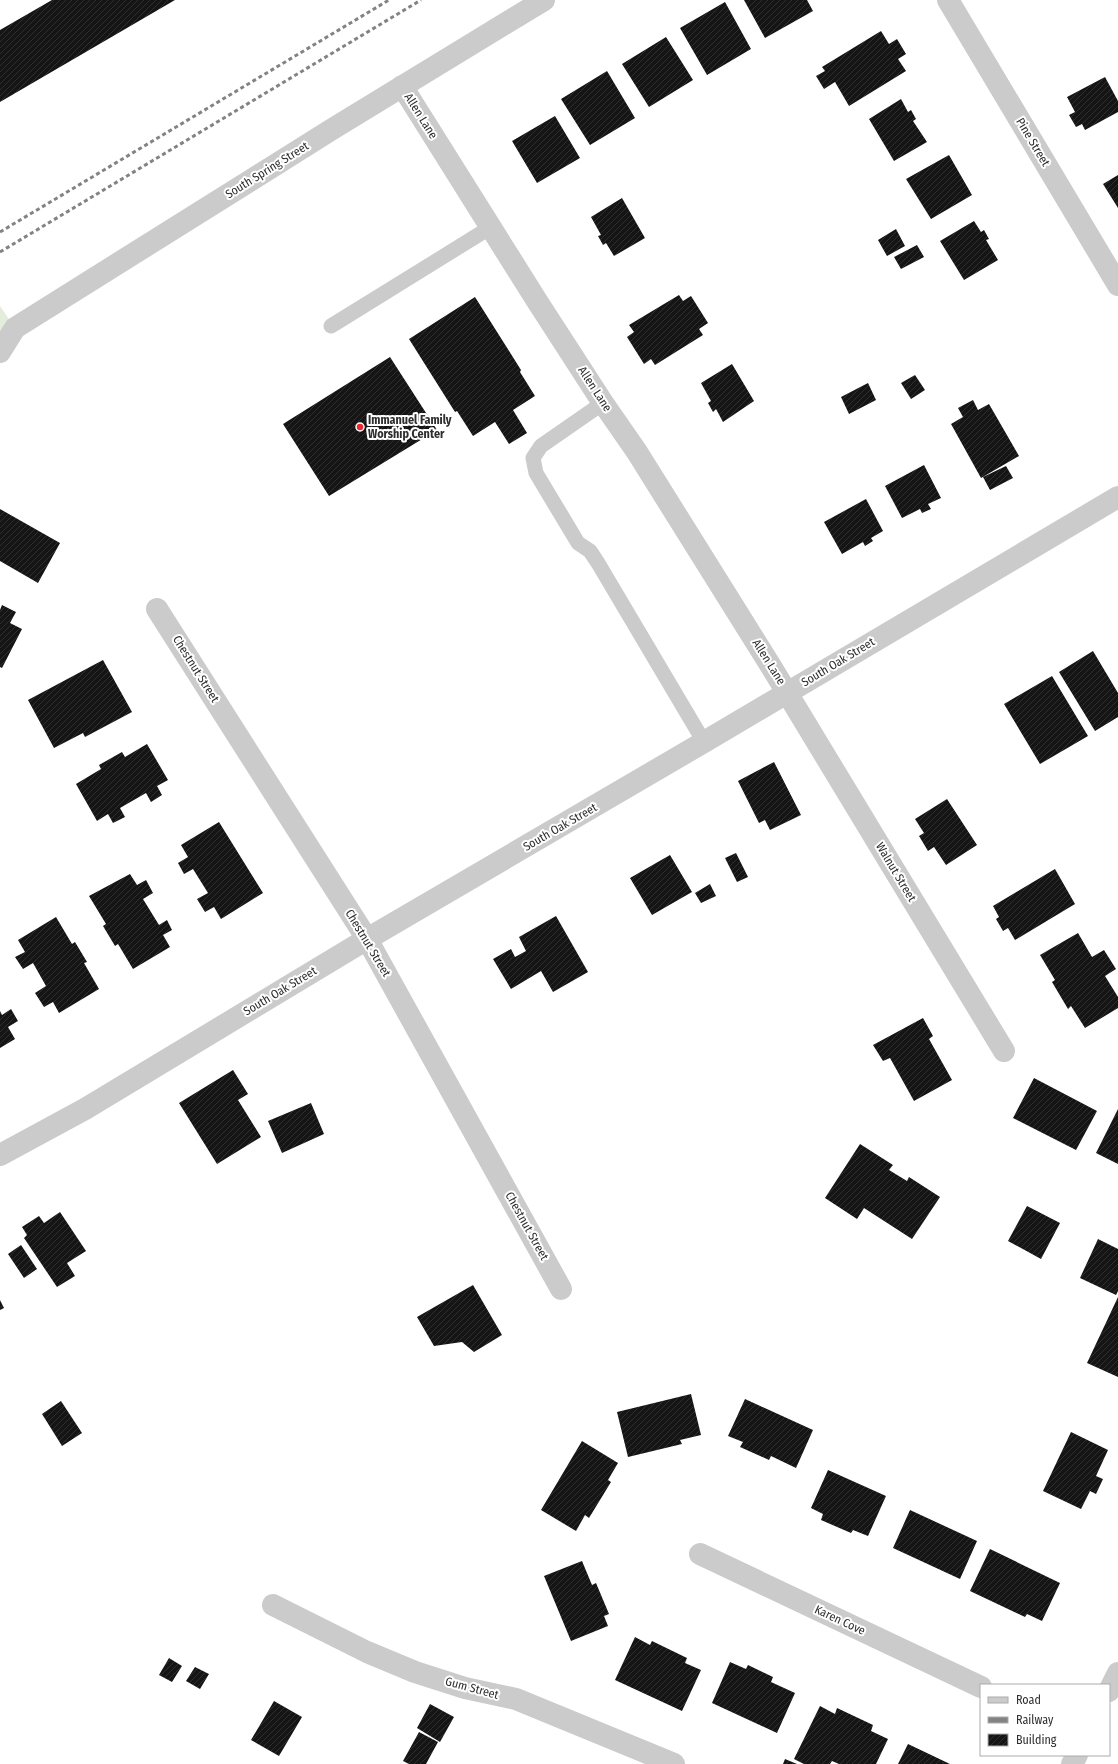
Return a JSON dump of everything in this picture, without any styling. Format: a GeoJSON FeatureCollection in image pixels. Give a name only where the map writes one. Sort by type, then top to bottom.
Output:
{"type":"FeatureCollection","features":[{"type":"Feature","properties":{"kind":"street","name":"South Spring Street"},"geometry":{"type":"LineString","coordinates":[[0,352],[15,328],[402,86],[544,0]]}},
{"type":"Feature","properties":{"kind":"street","name":"Pine Street"},"geometry":{"type":"LineString","coordinates":[[948,0],[1118,285]]}},
{"type":"Feature","properties":{"kind":"street","name":"Allen Lane"},"geometry":{"type":"LineString","coordinates":[[402,86],[603,403],[638,452],[787,692]]}},
{"type":"Feature","properties":{"kind":"street","name":"South Oak Street"},"geometry":{"type":"LineString","coordinates":[[0,1155],[85,1109],[367,939],[704,742],[1118,496]]}},
{"type":"Feature","properties":{"kind":"street","name":"Chestnut Street"},"geometry":{"type":"LineString","coordinates":[[157,609],[367,939],[562,1289]]}},
{"type":"Feature","properties":{"kind":"street","name":"Walnut Street"},"geometry":{"type":"LineString","coordinates":[[787,692],[1004,1051]]}},
{"type":"Feature","properties":{"kind":"street","name":"Karen Cove"},"geometry":{"type":"LineString","coordinates":[[700,1554],[980,1687]]}},
{"type":"Feature","properties":{"kind":"street","name":"Gum Street"},"geometry":{"type":"LineString","coordinates":[[273,1605],[367,1652],[415,1672],[465,1688],[516,1699],[674,1764]]}},
{"type":"Feature","properties":{"kind":"lane"},"geometry":{"type":"LineString","coordinates":[[332,326],[491,227]]}},
{"type":"Feature","properties":{"kind":"lane"},"geometry":{"type":"LineString","coordinates":[[603,403],[541,446],[533,458],[536,473],[578,543],[590,551],[598,563],[704,742]]}},
{"type":"Feature","properties":{"kind":"green space"},"geometry":{"type":"Polygon","coordinates":[[[0,306],[15,328],[0,352],[0,306]]]}},
{"type":"Feature","properties":{"kind":"building"},"geometry":{"type":"Polygon","coordinates":[[[52,0],[175,0],[0,102],[0,30],[52,0]]]}},
{"type":"Feature","properties":{"kind":"building"},"geometry":{"type":"Polygon","coordinates":[[[744,0],[807,0],[813,11],[765,38],[744,0]]]}},
{"type":"Feature","properties":{"kind":"building"},"geometry":{"type":"Polygon","coordinates":[[[725,2],[751,49],[707,75],[680,28],[725,2]]]}},
{"type":"Feature","properties":{"kind":"building"},"geometry":{"type":"Polygon","coordinates":[[[881,31],[889,44],[897,39],[906,54],[898,59],[906,71],[849,106],[835,82],[824,89],[816,76],[825,71],[822,67],[881,31]]]}},
{"type":"Feature","properties":{"kind":"building"},"geometry":{"type":"Polygon","coordinates":[[[666,37],[693,80],[649,107],[622,64],[666,37]]]}},
{"type":"Feature","properties":{"kind":"building"},"geometry":{"type":"Polygon","coordinates":[[[607,71],[635,118],[590,145],[561,99],[607,71]]]}},
{"type":"Feature","properties":{"kind":"building"},"geometry":{"type":"Polygon","coordinates":[[[1105,77],[1118,101],[1118,112],[1085,130],[1082,124],[1076,127],[1069,115],[1075,112],[1067,97],[1105,77]]]}},
{"type":"Feature","properties":{"kind":"building"},"geometry":{"type":"Polygon","coordinates":[[[901,99],[908,112],[911,110],[916,119],[913,121],[927,142],[894,161],[869,119],[901,99]]]}},
{"type":"Feature","properties":{"kind":"building"},"geometry":{"type":"Polygon","coordinates":[[[555,116],[580,158],[537,183],[512,141],[555,116]]]}},
{"type":"Feature","properties":{"kind":"building"},"geometry":{"type":"Polygon","coordinates":[[[949,155],[972,195],[931,219],[906,179],[949,155]]]}},
{"type":"Feature","properties":{"kind":"building"},"geometry":{"type":"Polygon","coordinates":[[[1118,175],[1118,208],[1103,184],[1118,175]]]}},
{"type":"Feature","properties":{"kind":"building"},"geometry":{"type":"Polygon","coordinates":[[[622,198],[645,238],[614,256],[606,243],[603,245],[598,236],[601,235],[591,217],[622,198]]]}},
{"type":"Feature","properties":{"kind":"building"},"geometry":{"type":"Polygon","coordinates":[[[974,221],[981,232],[984,230],[989,239],[986,240],[998,260],[964,280],[940,241],[974,221]]]}},
{"type":"Feature","properties":{"kind":"building"},"geometry":{"type":"Polygon","coordinates":[[[896,229],[905,246],[887,256],[878,240],[896,229]]]}},
{"type":"Feature","properties":{"kind":"building"},"geometry":{"type":"Polygon","coordinates":[[[917,245],[924,257],[901,269],[894,257],[917,245]]]}},
{"type":"Feature","properties":{"kind":"building"},"geometry":{"type":"Polygon","coordinates":[[[679,295],[683,301],[691,296],[708,323],[699,329],[703,335],[655,365],[651,359],[644,364],[627,337],[634,332],[629,325],[679,295]]]}},
{"type":"Feature","properties":{"kind":"building","name":"Immanuel Family Worship Center"},"geometry":{"type":"Polygon","coordinates":[[[475,297],[521,370],[520,372],[535,396],[513,410],[527,433],[509,444],[495,422],[473,436],[457,411],[455,412],[409,339],[475,297]]]}},
{"type":"Feature","properties":{"kind":"building","name":"Immanuel Family Worship Center"},"geometry":{"type":"Polygon","coordinates":[[[390,357],[437,430],[329,496],[283,424],[390,357]]]}},
{"type":"Feature","properties":{"kind":"building"},"geometry":{"type":"Polygon","coordinates":[[[732,364],[754,401],[723,422],[716,409],[713,412],[708,403],[711,401],[701,383],[732,364]]]}},
{"type":"Feature","properties":{"kind":"building"},"geometry":{"type":"Polygon","coordinates":[[[915,375],[925,390],[911,399],[901,383],[915,375]]]}},
{"type":"Feature","properties":{"kind":"building"},"geometry":{"type":"Polygon","coordinates":[[[868,383],[876,400],[849,414],[841,397],[868,383]]]}},
{"type":"Feature","properties":{"kind":"building"},"geometry":{"type":"Polygon","coordinates":[[[973,400],[978,410],[989,404],[1019,456],[981,478],[951,424],[963,417],[958,408],[973,400]]]}},
{"type":"Feature","properties":{"kind":"building"},"geometry":{"type":"Polygon","coordinates":[[[924,465],[941,498],[928,504],[931,509],[922,513],[920,509],[902,518],[885,486],[924,465]]]}},
{"type":"Feature","properties":{"kind":"building"},"geometry":{"type":"Polygon","coordinates":[[[1006,466],[1013,478],[990,490],[983,477],[1006,466]]]}},
{"type":"Feature","properties":{"kind":"building"},"geometry":{"type":"Polygon","coordinates":[[[866,499],[883,531],[871,538],[873,541],[865,546],[863,542],[842,554],[824,522],[866,499]]]}},
{"type":"Feature","properties":{"kind":"building"},"geometry":{"type":"Polygon","coordinates":[[[0,509],[60,543],[38,583],[0,561],[0,509]]]}},
{"type":"Feature","properties":{"kind":"building"},"geometry":{"type":"Polygon","coordinates":[[[2,605],[16,612],[10,623],[22,629],[2,668],[0,667],[0,610],[2,605]]]}},
{"type":"Feature","properties":{"kind":"building"},"geometry":{"type":"Polygon","coordinates":[[[1093,651],[1118,693],[1118,717],[1095,731],[1059,672],[1093,651]]]}},
{"type":"Feature","properties":{"kind":"building"},"geometry":{"type":"Polygon","coordinates":[[[103,660],[132,712],[85,737],[83,733],[54,748],[28,700],[103,660]]]}},
{"type":"Feature","properties":{"kind":"building"},"geometry":{"type":"Polygon","coordinates":[[[1052,676],[1088,736],[1040,764],[1004,704],[1052,676]]]}},
{"type":"Feature","properties":{"kind":"building"},"geometry":{"type":"Polygon","coordinates":[[[147,744],[168,780],[157,786],[162,795],[151,802],[146,793],[120,808],[125,817],[113,823],[108,814],[97,821],[76,784],[101,769],[99,765],[122,752],[125,757],[147,744]]]}},
{"type":"Feature","properties":{"kind":"building"},"geometry":{"type":"Polygon","coordinates":[[[774,762],[801,815],[770,830],[765,820],[759,823],[738,781],[774,762]]]}},
{"type":"Feature","properties":{"kind":"building"},"geometry":{"type":"Polygon","coordinates":[[[947,799],[977,845],[946,865],[934,847],[928,851],[919,836],[924,833],[915,819],[947,799]]]}},
{"type":"Feature","properties":{"kind":"building"},"geometry":{"type":"Polygon","coordinates":[[[219,822],[263,893],[221,919],[214,907],[205,912],[197,899],[208,893],[193,869],[184,874],[178,863],[188,857],[181,845],[219,822]]]}},
{"type":"Feature","properties":{"kind":"building"},"geometry":{"type":"Polygon","coordinates":[[[736,853],[748,877],[737,882],[725,858],[736,853]]]}},
{"type":"Feature","properties":{"kind":"building"},"geometry":{"type":"Polygon","coordinates":[[[670,855],[692,892],[652,915],[630,878],[670,855]]]}},
{"type":"Feature","properties":{"kind":"building"},"geometry":{"type":"Polygon","coordinates":[[[1055,869],[1075,904],[1015,940],[1008,928],[1003,931],[996,919],[999,917],[993,906],[1055,869]]]}},
{"type":"Feature","properties":{"kind":"building"},"geometry":{"type":"Polygon","coordinates":[[[130,874],[137,885],[146,880],[153,893],[143,899],[159,925],[167,920],[172,930],[163,935],[170,947],[133,969],[118,944],[115,946],[103,926],[106,924],[89,896],[130,874]]]}},
{"type":"Feature","properties":{"kind":"building"},"geometry":{"type":"Polygon","coordinates":[[[710,884],[716,896],[701,903],[695,893],[710,884]]]}},
{"type":"Feature","properties":{"kind":"building"},"geometry":{"type":"Polygon","coordinates":[[[556,916],[588,972],[553,992],[541,971],[511,989],[493,959],[511,949],[515,957],[526,951],[519,937],[556,916]]]}},
{"type":"Feature","properties":{"kind":"building"},"geometry":{"type":"Polygon","coordinates":[[[56,917],[72,944],[75,942],[87,962],[84,963],[99,989],[59,1013],[53,1002],[44,1007],[35,993],[46,986],[33,963],[23,969],[15,957],[25,952],[18,940],[56,917]]]}},
{"type":"Feature","properties":{"kind":"building"},"geometry":{"type":"Polygon","coordinates":[[[1078,933],[1092,957],[1104,950],[1116,969],[1105,976],[1118,997],[1118,1008],[1085,1028],[1071,1006],[1068,1009],[1052,982],[1055,980],[1040,955],[1078,933]]]}},
{"type":"Feature","properties":{"kind":"building"},"geometry":{"type":"Polygon","coordinates":[[[11,1009],[18,1021],[8,1027],[15,1039],[0,1048],[0,1011],[2,1015],[11,1009]]]}},
{"type":"Feature","properties":{"kind":"building"},"geometry":{"type":"Polygon","coordinates":[[[923,1018],[933,1036],[929,1039],[952,1080],[914,1101],[890,1058],[883,1061],[873,1045],[923,1018]]]}},
{"type":"Feature","properties":{"kind":"building"},"geometry":{"type":"Polygon","coordinates":[[[233,1070],[248,1094],[238,1100],[261,1137],[217,1164],[179,1103],[233,1070]]]}},
{"type":"Feature","properties":{"kind":"building"},"geometry":{"type":"Polygon","coordinates":[[[1034,1078],[1097,1111],[1076,1150],[1013,1118],[1034,1078]]]}},
{"type":"Feature","properties":{"kind":"building"},"geometry":{"type":"Polygon","coordinates":[[[311,1103],[324,1134],[282,1153],[268,1121],[311,1103]]]}},
{"type":"Feature","properties":{"kind":"building"},"geometry":{"type":"Polygon","coordinates":[[[1118,1109],[1118,1164],[1096,1153],[1118,1109]]]}},
{"type":"Feature","properties":{"kind":"building"},"geometry":{"type":"Polygon","coordinates":[[[860,1144],[893,1165],[889,1170],[907,1181],[909,1177],[940,1197],[912,1239],[864,1208],[857,1219],[825,1198],[860,1144]]]}},
{"type":"Feature","properties":{"kind":"building"},"geometry":{"type":"Polygon","coordinates":[[[1027,1206],[1060,1223],[1041,1259],[1008,1241],[1027,1206]]]}},
{"type":"Feature","properties":{"kind":"building"},"geometry":{"type":"Polygon","coordinates":[[[60,1212],[86,1251],[67,1263],[75,1276],[57,1287],[24,1238],[27,1235],[22,1227],[39,1216],[44,1223],[60,1212]]]}},
{"type":"Feature","properties":{"kind":"building"},"geometry":{"type":"Polygon","coordinates":[[[1098,1239],[1118,1249],[1118,1291],[1116,1295],[1080,1278],[1098,1239]]]}},
{"type":"Feature","properties":{"kind":"building"},"geometry":{"type":"Polygon","coordinates":[[[21,1245],[37,1269],[24,1278],[8,1254],[21,1245]]]}},
{"type":"Feature","properties":{"kind":"building"},"geometry":{"type":"Polygon","coordinates":[[[473,1285],[502,1335],[474,1352],[462,1342],[434,1346],[417,1317],[473,1285]]]}},
{"type":"Feature","properties":{"kind":"building"},"geometry":{"type":"Polygon","coordinates":[[[1118,1297],[1118,1377],[1087,1363],[1118,1297]]]}},
{"type":"Feature","properties":{"kind":"building"},"geometry":{"type":"Polygon","coordinates":[[[0,1300],[4,1308],[0,1310],[0,1300]]]}},
{"type":"Feature","properties":{"kind":"building"},"geometry":{"type":"Polygon","coordinates":[[[691,1394],[701,1435],[680,1440],[682,1444],[628,1457],[617,1412],[691,1394]]]}},
{"type":"Feature","properties":{"kind":"building"},"geometry":{"type":"Polygon","coordinates":[[[745,1399],[813,1430],[796,1468],[771,1456],[769,1460],[740,1447],[743,1442],[728,1436],[745,1399]]]}},
{"type":"Feature","properties":{"kind":"building"},"geometry":{"type":"Polygon","coordinates":[[[61,1401],[82,1433],[62,1446],[42,1414],[61,1401]]]}},
{"type":"Feature","properties":{"kind":"building"},"geometry":{"type":"Polygon","coordinates":[[[1071,1432],[1108,1450],[1096,1476],[1103,1479],[1096,1494],[1090,1491],[1081,1509],[1043,1491],[1071,1432]]]}},
{"type":"Feature","properties":{"kind":"building"},"geometry":{"type":"Polygon","coordinates":[[[582,1441],[618,1463],[608,1480],[611,1482],[589,1518],[585,1515],[576,1531],[541,1510],[582,1441]]]}},
{"type":"Feature","properties":{"kind":"building"},"geometry":{"type":"Polygon","coordinates":[[[828,1470],[886,1496],[868,1536],[853,1530],[851,1533],[821,1520],[823,1514],[811,1508],[828,1470]]]}},
{"type":"Feature","properties":{"kind":"building"},"geometry":{"type":"Polygon","coordinates":[[[910,1510],[977,1541],[960,1579],[893,1548],[910,1510]]]}},
{"type":"Feature","properties":{"kind":"building"},"geometry":{"type":"Polygon","coordinates":[[[990,1549],[1060,1583],[1042,1621],[1027,1614],[1025,1617],[970,1591],[990,1549]]]}},
{"type":"Feature","properties":{"kind":"building"},"geometry":{"type":"Polygon","coordinates":[[[582,1561],[592,1585],[596,1583],[609,1614],[604,1616],[608,1626],[571,1641],[544,1576],[582,1561]]]}},
{"type":"Feature","properties":{"kind":"building"},"geometry":{"type":"Polygon","coordinates":[[[635,1637],[650,1645],[652,1641],[687,1658],[685,1663],[701,1670],[682,1711],[615,1680],[635,1637]]]}},
{"type":"Feature","properties":{"kind":"building"},"geometry":{"type":"Polygon","coordinates":[[[169,1658],[182,1666],[172,1682],[159,1675],[169,1658]]]}},
{"type":"Feature","properties":{"kind":"building"},"geometry":{"type":"Polygon","coordinates":[[[730,1662],[746,1669],[748,1665],[773,1677],[771,1682],[795,1693],[777,1733],[712,1703],[730,1662]]]}},
{"type":"Feature","properties":{"kind":"building"},"geometry":{"type":"Polygon","coordinates":[[[195,1667],[209,1674],[200,1689],[186,1681],[195,1667]]]}},
{"type":"Feature","properties":{"kind":"building"},"geometry":{"type":"Polygon","coordinates":[[[274,1701],[302,1717],[279,1756],[251,1740],[274,1701]]]}},
{"type":"Feature","properties":{"kind":"building"},"geometry":{"type":"Polygon","coordinates":[[[430,1704],[454,1717],[440,1742],[417,1728],[430,1704]]]}},
{"type":"Feature","properties":{"kind":"building"},"geometry":{"type":"Polygon","coordinates":[[[820,1706],[835,1714],[837,1708],[873,1725],[871,1731],[888,1739],[876,1764],[839,1764],[832,1761],[830,1764],[804,1764],[794,1759],[820,1706]]]}},
{"type":"Feature","properties":{"kind":"building"},"geometry":{"type":"Polygon","coordinates":[[[419,1732],[438,1742],[426,1764],[409,1764],[403,1761],[419,1732]]]}},
{"type":"Feature","properties":{"kind":"building"},"geometry":{"type":"Polygon","coordinates":[[[908,1744],[950,1764],[898,1764],[908,1744]]]}},
{"type":"Feature","properties":{"kind":"building"},"geometry":{"type":"Polygon","coordinates":[[[785,1759],[797,1764],[783,1764],[785,1759]]]}},
{"type":"Feature","properties":{"kind":"railway"},"geometry":{"type":"LineString","coordinates":[[0,232],[389,0]]}},
{"type":"Feature","properties":{"kind":"railway"},"geometry":{"type":"LineString","coordinates":[[0,252],[421,0]]}},
{"type":"Feature","properties":{"kind":"place","name":"Immanuel Family Worship Center"},"geometry":{"type":"Point","coordinates":[360,427]}}]}
